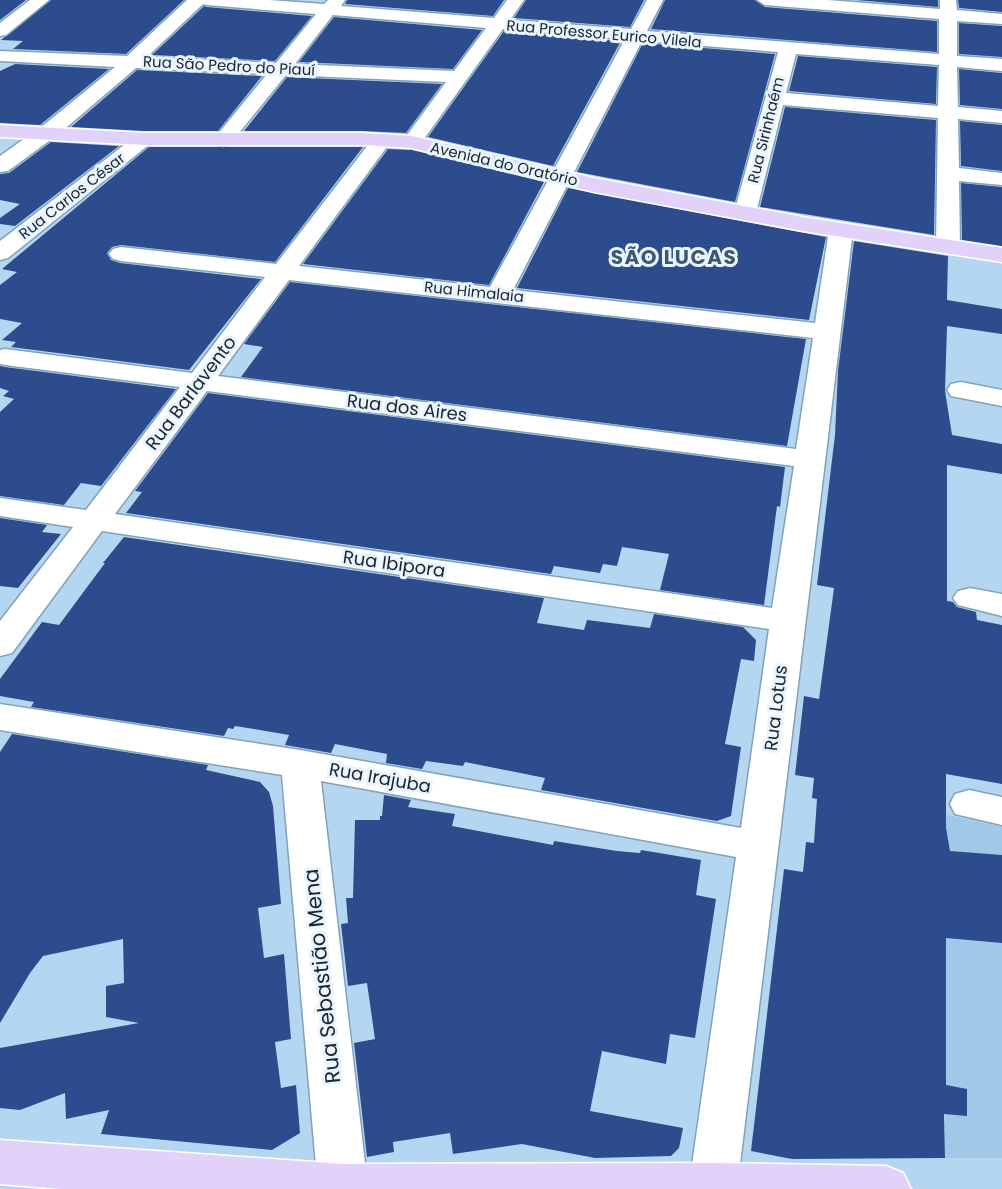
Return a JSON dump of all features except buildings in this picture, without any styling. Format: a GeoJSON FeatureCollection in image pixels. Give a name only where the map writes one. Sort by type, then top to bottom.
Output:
{"type":"FeatureCollection","features":[{"type":"Feature","properties":{"kind":"main road","name":"Avenida do Oratório"},"geometry":{"type":"LineString","coordinates":[[0,131],[144,139],[412,142],[561,177],[745,213],[1002,255]]}},
{"type":"Feature","properties":{"kind":"main road"},"geometry":{"type":"LineString","coordinates":[[0,1162],[343,1188],[714,1186],[886,1189]]}},
{"type":"Feature","properties":{"kind":"street"},"geometry":{"type":"LineString","coordinates":[[0,166],[48,134],[135,61],[197,0]]}},
{"type":"Feature","properties":{"kind":"street","name":"Rua Professor Eurico Vilela"},"geometry":{"type":"LineString","coordinates":[[207,0],[333,5],[498,25],[1002,65]]}},
{"type":"Feature","properties":{"kind":"street"},"geometry":{"type":"LineString","coordinates":[[412,142],[516,0]]}},
{"type":"Feature","properties":{"kind":"street"},"geometry":{"type":"LineString","coordinates":[[498,295],[655,0]]}},
{"type":"Feature","properties":{"kind":"street"},"geometry":{"type":"LineString","coordinates":[[765,0],[948,7],[1002,19]]}},
{"type":"Feature","properties":{"kind":"street"},"geometry":{"type":"LineString","coordinates":[[0,6],[36,4]]}},
{"type":"Feature","properties":{"kind":"street"},"geometry":{"type":"LineString","coordinates":[[0,31],[36,4]]}},
{"type":"Feature","properties":{"kind":"street"},"geometry":{"type":"LineString","coordinates":[[223,140],[333,5]]}},
{"type":"Feature","properties":{"kind":"street"},"geometry":{"type":"LineString","coordinates":[[948,7],[948,246]]}},
{"type":"Feature","properties":{"kind":"street","name":"Rua Sirinhaém"},"geometry":{"type":"LineString","coordinates":[[745,213],[788,48]]}},
{"type":"Feature","properties":{"kind":"street","name":"Rua São Pedro do Piauí"},"geometry":{"type":"LineString","coordinates":[[0,56],[458,77]]}},
{"type":"Feature","properties":{"kind":"street"},"geometry":{"type":"LineString","coordinates":[[774,98],[1002,117]]}},
{"type":"Feature","properties":{"kind":"street","name":"Rua Carlos César"},"geometry":{"type":"LineString","coordinates":[[0,253],[144,139]]}},
{"type":"Feature","properties":{"kind":"street","name":"Rua Barlavento"},"geometry":{"type":"LineString","coordinates":[[0,645],[382,140]]}},
{"type":"Feature","properties":{"kind":"street"},"geometry":{"type":"LineString","coordinates":[[949,174],[1002,179]]}},
{"type":"Feature","properties":{"kind":"street","name":"Rua Lotus"},"geometry":{"type":"LineString","coordinates":[[714,1186],[787,621],[841,230]]}},
{"type":"Feature","properties":{"kind":"street","name":"Rua Himalaia"},"geometry":{"type":"LineString","coordinates":[[121,254],[826,332]]}},
{"type":"Feature","properties":{"kind":"street","name":"Rua dos Aires"},"geometry":{"type":"LineString","coordinates":[[4,357],[809,459]]}},
{"type":"Feature","properties":{"kind":"street"},"geometry":{"type":"LineString","coordinates":[[961,390],[1002,398]]}},
{"type":"Feature","properties":{"kind":"street","name":"Rua Ibipora"},"geometry":{"type":"LineString","coordinates":[[0,507],[787,621]]}},
{"type":"Feature","properties":{"kind":"street"},"geometry":{"type":"LineString","coordinates":[[970,598],[1002,605]]}},
{"type":"Feature","properties":{"kind":"street","name":"Rua Irajuba"},"geometry":{"type":"LineString","coordinates":[[0,717],[300,764],[759,846]]}},
{"type":"Feature","properties":{"kind":"street","name":"Rua Sebastião Mena"},"geometry":{"type":"LineString","coordinates":[[300,764],[343,1188]]}},
{"type":"Feature","properties":{"kind":"shaded area"},"geometry":{"type":"Polygon","coordinates":[[[946,815],[1002,827],[1002,1158],[945,1158],[946,815]]]}},
{"type":"Feature","properties":{"kind":"district","name":"SÃO LUCAS"},"geometry":{"type":"Point","coordinates":[674,257]}}]}
